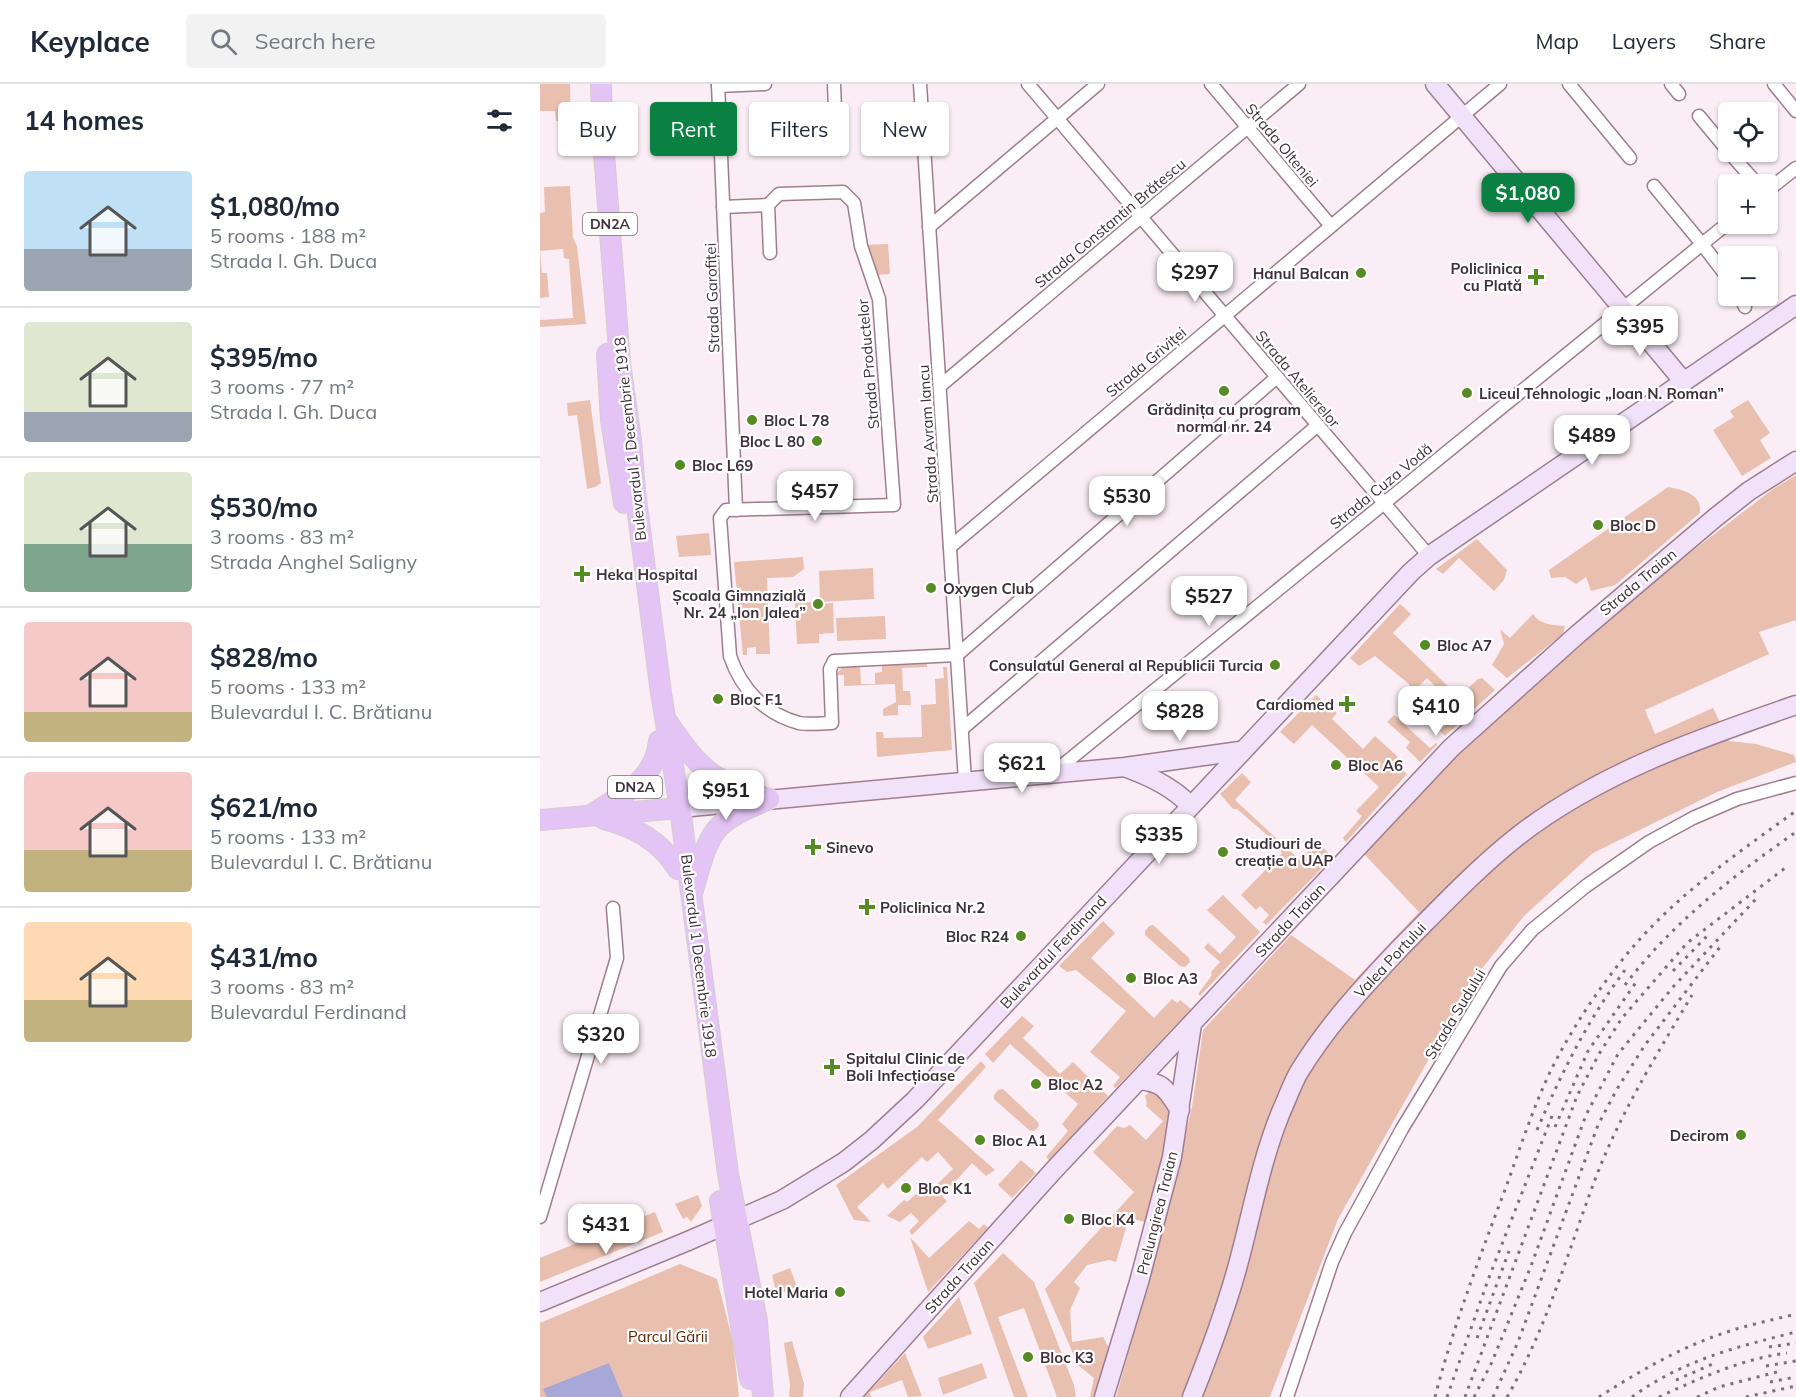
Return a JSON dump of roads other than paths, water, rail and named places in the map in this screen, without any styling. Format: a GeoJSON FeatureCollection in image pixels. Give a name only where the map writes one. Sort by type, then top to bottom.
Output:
{"type":"FeatureCollection","features":[{"type":"Feature","properties":{"kind":"main road","name":"Bulevardul 1 Decembrie 1918"},"geometry":{"type":"LineString","coordinates":[[590,84],[611,420],[659,741],[675,808],[691,897],[728,1174],[729,1223],[757,1321],[763,1397]]}},
{"type":"Feature","properties":{"kind":"main road","name":"Bulevardul 1 Decembrie 1918"},"geometry":{"type":"LineString","coordinates":[[601,84],[620,363],[665,718],[675,808],[678,869],[729,1223],[751,1397]]}},
{"type":"Feature","properties":{"kind":"main road","name":"DN2A"},"geometry":{"type":"LineString","coordinates":[[665,718],[687,752],[706,770],[732,786],[769,799]]}},
{"type":"Feature","properties":{"kind":"main road","name":"DN2A"},"geometry":{"type":"LineString","coordinates":[[590,816],[640,783],[648,773],[658,751],[659,741]]}},
{"type":"Feature","properties":{"kind":"main road"},"geometry":{"type":"LineString","coordinates":[[691,897],[701,863],[717,829],[734,816],[769,799]]}},
{"type":"Feature","properties":{"kind":"main road"},"geometry":{"type":"LineString","coordinates":[[540,820],[675,808]]}},
{"type":"Feature","properties":{"kind":"main road"},"geometry":{"type":"LineString","coordinates":[[590,816],[621,823],[645,835],[660,846],[678,869]]}},
{"type":"Feature","properties":{"kind":"street"},"geometry":{"type":"LineString","coordinates":[[718,85],[765,84]]}},
{"type":"Feature","properties":{"kind":"street"},"geometry":{"type":"LineString","coordinates":[[834,84],[835,102]]}},
{"type":"Feature","properties":{"kind":"street","name":"Strada Avram Iancu"},"geometry":{"type":"LineString","coordinates":[[920,84],[965,781]]}},
{"type":"Feature","properties":{"kind":"street","name":"Strada Atelierelor"},"geometry":{"type":"LineString","coordinates":[[1028,84],[1429,556]]}},
{"type":"Feature","properties":{"kind":"street"},"geometry":{"type":"LineString","coordinates":[[929,227],[1098,84]]}},
{"type":"Feature","properties":{"kind":"street","name":"Strada Olteniei"},"geometry":{"type":"LineString","coordinates":[[1211,84],[1331,226]]}},
{"type":"Feature","properties":{"kind":"street","name":"Strada Constantin Brătescu"},"geometry":{"type":"LineString","coordinates":[[940,386],[1299,84]]}},
{"type":"Feature","properties":{"kind":"street"},"geometry":{"type":"LineString","coordinates":[[1435,84],[1684,382]]}},
{"type":"Feature","properties":{"kind":"street","name":"Strada Griviței"},"geometry":{"type":"LineString","coordinates":[[950,547],[1500,84]]}},
{"type":"Feature","properties":{"kind":"street"},"geometry":{"type":"LineString","coordinates":[[1569,84],[1630,158]]}},
{"type":"Feature","properties":{"kind":"street"},"geometry":{"type":"LineString","coordinates":[[1774,84],[1796,111]]}},
{"type":"Feature","properties":{"kind":"street","name":"Strada Garofiței"},"geometry":{"type":"LineString","coordinates":[[718,85],[736,510]]}},
{"type":"Feature","properties":{"kind":"street"},"geometry":{"type":"LineString","coordinates":[[1699,116],[1718,139]]}},
{"type":"Feature","properties":{"kind":"street"},"geometry":{"type":"LineString","coordinates":[[1738,162],[1748,174]]}},
{"type":"Feature","properties":{"kind":"street"},"geometry":{"type":"LineString","coordinates":[[1778,182],[1796,168]]}},
{"type":"Feature","properties":{"kind":"street"},"geometry":{"type":"LineString","coordinates":[[1654,186],[1718,265]]}},
{"type":"Feature","properties":{"kind":"street","name":"Strada Productelor"},"geometry":{"type":"LineString","coordinates":[[736,510],[894,505],[879,299],[861,246],[854,202],[843,192],[779,195],[768,205]]}},
{"type":"Feature","properties":{"kind":"street"},"geometry":{"type":"LineString","coordinates":[[723,207],[768,205],[770,253]]}},
{"type":"Feature","properties":{"kind":"street","name":"Strada Cuza Vodă"},"geometry":{"type":"LineString","coordinates":[[1052,774],[1718,231]]}},
{"type":"Feature","properties":{"kind":"street","name":"Bulevardul Ferdinand"},"geometry":{"type":"LineString","coordinates":[[540,1302],[783,1200],[826,1174],[872,1140],[923,1092],[1411,572],[1429,556],[1796,305]]}},
{"type":"Feature","properties":{"kind":"street"},"geometry":{"type":"LineString","coordinates":[[736,510],[726,510],[720,518],[730,656],[736,674],[747,690],[767,709],[800,723],[832,723],[831,669],[834,661],[957,655],[1277,377]]}},
{"type":"Feature","properties":{"kind":"street"},"geometry":{"type":"LineString","coordinates":[[962,729],[1317,424]]}},
{"type":"Feature","properties":{"kind":"street","name":"Strada Traian"},"geometry":{"type":"LineString","coordinates":[[850,1397],[1053,1172],[1451,748],[1502,700],[1716,518],[1749,491],[1796,461]]}},
{"type":"Feature","properties":{"kind":"street","name":"Valea Portului"},"geometry":{"type":"LineString","coordinates":[[1192,1397],[1235,1275],[1266,1156],[1280,1115],[1299,1073],[1332,1024],[1388,962],[1481,867],[1520,835],[1565,803],[1624,772],[1737,725],[1796,705]]}},
{"type":"Feature","properties":{"kind":"street"},"geometry":{"type":"LineString","coordinates":[[675,808],[1125,767],[1240,752]]}},
{"type":"Feature","properties":{"kind":"street"},"geometry":{"type":"LineString","coordinates":[[1125,767],[1154,778],[1190,805]]}},
{"type":"Feature","properties":{"kind":"street","name":"Strada Sudului"},"geometry":{"type":"LineString","coordinates":[[1287,1397],[1332,1263],[1345,1233],[1402,1129],[1501,966],[1532,930],[1586,886],[1649,842],[1693,818],[1737,799],[1796,783]]}},
{"type":"Feature","properties":{"kind":"street"},"geometry":{"type":"LineString","coordinates":[[540,1217],[617,958],[613,908]]}},
{"type":"Feature","properties":{"kind":"street","name":"Prelungirea Traian"},"geometry":{"type":"LineString","coordinates":[[1104,1397],[1156,1221],[1172,1157],[1192,1024]]}},
{"type":"Feature","properties":{"kind":"street"},"geometry":{"type":"LineString","coordinates":[[1140,1080],[1156,1082],[1163,1087],[1180,1110]]}},
{"type":"Feature","properties":{"kind":"water"},"geometry":{"type":"Polygon","coordinates":[[[609,1363],[623,1397],[547,1397],[543,1389],[609,1363]]]}},
{"type":"Feature","properties":{"kind":"railway"},"geometry":{"type":"LineString","coordinates":[[1435,1397],[1465,1299],[1531,1118],[1544,1084],[1577,1023],[1616,967],[1645,933],[1707,877],[1796,811]]}},
{"type":"Feature","properties":{"kind":"railway"},"geometry":{"type":"LineString","coordinates":[[1625,985],[1662,942],[1704,902],[1796,832]]}},
{"type":"Feature","properties":{"kind":"railway"},"geometry":{"type":"LineString","coordinates":[[1465,1397],[1577,1096],[1599,1054],[1622,1018],[1687,943],[1789,865]]}},
{"type":"Feature","properties":{"kind":"railway"},"geometry":{"type":"LineString","coordinates":[[1474,1397],[1492,1362],[1531,1266],[1586,1115],[1618,1054],[1673,987],[1756,899]]}},
{"type":"Feature","properties":{"kind":"railway"},"geometry":{"type":"LineString","coordinates":[[1673,971],[1708,935]]}},
{"type":"Feature","properties":{"kind":"railway"},"geometry":{"type":"LineString","coordinates":[[1493,1397],[1518,1342],[1598,1125],[1617,1089],[1645,1045],[1723,943]]}},
{"type":"Feature","properties":{"kind":"railway"},"geometry":{"type":"LineString","coordinates":[[1537,1130],[1576,1047],[1625,970]]}},
{"type":"Feature","properties":{"kind":"railway"},"geometry":{"type":"LineString","coordinates":[[1555,1127],[1588,1051],[1637,981]]}},
{"type":"Feature","properties":{"kind":"railway"},"geometry":{"type":"LineString","coordinates":[[1507,1397],[1534,1344],[1596,1177],[1617,1129],[1640,1084],[1692,995]]}},
{"type":"Feature","properties":{"kind":"railway"},"geometry":{"type":"LineString","coordinates":[[1447,1397],[1488,1280],[1552,1116]]}},
{"type":"Feature","properties":{"kind":"railway"},"geometry":{"type":"LineString","coordinates":[[1477,1338],[1509,1251]]}},
{"type":"Feature","properties":{"kind":"railway"},"geometry":{"type":"LineString","coordinates":[[1599,1397],[1675,1353],[1707,1339],[1796,1314]]}},
{"type":"Feature","properties":{"kind":"railway"},"geometry":{"type":"LineString","coordinates":[[1632,1397],[1651,1384],[1690,1364],[1731,1349],[1796,1332]]}},
{"type":"Feature","properties":{"kind":"railway"},"geometry":{"type":"LineString","coordinates":[[1769,1347],[1796,1343]]}},
{"type":"Feature","properties":{"kind":"railway"},"geometry":{"type":"LineString","coordinates":[[1659,1397],[1706,1376],[1754,1360],[1787,1353]]}},
{"type":"Feature","properties":{"kind":"railway"},"geometry":{"type":"LineString","coordinates":[[1766,1366],[1796,1361]]}},
{"type":"Feature","properties":{"kind":"railway"},"geometry":{"type":"LineString","coordinates":[[1676,1380],[1715,1363]]}},
{"type":"Feature","properties":{"kind":"railway"},"geometry":{"type":"LineString","coordinates":[[1697,1397],[1719,1387],[1781,1371]]}},
{"type":"Feature","properties":{"kind":"railway"},"geometry":{"type":"LineString","coordinates":[[1770,1382],[1796,1377]]}},
{"type":"Feature","properties":{"kind":"railway"},"geometry":{"type":"LineString","coordinates":[[1746,1397],[1796,1386]]}},
{"type":"Feature","properties":{"kind":"place","name":"Hanul Balcan"},"geometry":{"type":"Point","coordinates":[1361,273]}},
{"type":"Feature","properties":{"kind":"place","name":"Policlinica cu Plată"},"geometry":{"type":"Point","coordinates":[1536,277]}},
{"type":"Feature","properties":{"kind":"place","name":"Grădinița cu program normal nr. 24"},"geometry":{"type":"Point","coordinates":[1224,391]}},
{"type":"Feature","properties":{"kind":"place","name":"Liceul Tehnologic „Ioan N. Roman”"},"geometry":{"type":"Point","coordinates":[1467,393]}},
{"type":"Feature","properties":{"kind":"place","name":"Bloc L 78"},"geometry":{"type":"Point","coordinates":[752,420]}},
{"type":"Feature","properties":{"kind":"place","name":"Bloc L 80"},"geometry":{"type":"Point","coordinates":[817,441]}},
{"type":"Feature","properties":{"kind":"place","name":"Bloc L69"},"geometry":{"type":"Point","coordinates":[680,465]}},
{"type":"Feature","properties":{"kind":"place","name":"Bloc D"},"geometry":{"type":"Point","coordinates":[1598,525]}},
{"type":"Feature","properties":{"kind":"place","name":"Heka Hospital"},"geometry":{"type":"Point","coordinates":[582,574]}},
{"type":"Feature","properties":{"kind":"place","name":"Oxygen Club"},"geometry":{"type":"Point","coordinates":[931,588]}},
{"type":"Feature","properties":{"kind":"place","name":"Școala Gimnazială Nr. 24 „Ion Jalea”"},"geometry":{"type":"Point","coordinates":[818,604]}},
{"type":"Feature","properties":{"kind":"place","name":"Bloc A7"},"geometry":{"type":"Point","coordinates":[1425,645]}},
{"type":"Feature","properties":{"kind":"place","name":"Consulatul General al Republicii Turcia"},"geometry":{"type":"Point","coordinates":[1275,665]}},
{"type":"Feature","properties":{"kind":"place","name":"Bloc F1"},"geometry":{"type":"Point","coordinates":[718,699]}},
{"type":"Feature","properties":{"kind":"place","name":"Cardiomed"},"geometry":{"type":"Point","coordinates":[1347,704]}},
{"type":"Feature","properties":{"kind":"place","name":"Bloc A6"},"geometry":{"type":"Point","coordinates":[1336,765]}},
{"type":"Feature","properties":{"kind":"place","name":"Sinevo"},"geometry":{"type":"Point","coordinates":[813,847]}},
{"type":"Feature","properties":{"kind":"place","name":"Studiouri de creație a UAP"},"geometry":{"type":"Point","coordinates":[1223,852]}},
{"type":"Feature","properties":{"kind":"place","name":"Policlinica Nr.2"},"geometry":{"type":"Point","coordinates":[867,907]}},
{"type":"Feature","properties":{"kind":"place","name":"Bloc R24"},"geometry":{"type":"Point","coordinates":[1021,936]}},
{"type":"Feature","properties":{"kind":"place","name":"Bloc A3"},"geometry":{"type":"Point","coordinates":[1131,978]}},
{"type":"Feature","properties":{"kind":"place","name":"Spitalul Clinic de Boli Infecțioase"},"geometry":{"type":"Point","coordinates":[832,1067]}},
{"type":"Feature","properties":{"kind":"place","name":"Bloc A2"},"geometry":{"type":"Point","coordinates":[1036,1084]}},
{"type":"Feature","properties":{"kind":"place","name":"Decirom"},"geometry":{"type":"Point","coordinates":[1741,1135]}},
{"type":"Feature","properties":{"kind":"place","name":"Bloc A1"},"geometry":{"type":"Point","coordinates":[980,1140]}},
{"type":"Feature","properties":{"kind":"place","name":"Bloc K1"},"geometry":{"type":"Point","coordinates":[906,1188]}},
{"type":"Feature","properties":{"kind":"place","name":"Bloc K4"},"geometry":{"type":"Point","coordinates":[1069,1219]}},
{"type":"Feature","properties":{"kind":"place","name":"Hotel Maria"},"geometry":{"type":"Point","coordinates":[840,1292]}},
{"type":"Feature","properties":{"kind":"place","name":"Bloc K3"},"geometry":{"type":"Point","coordinates":[1028,1357]}},
{"type":"Feature","properties":{"kind":"park label","name":"Parcul Gării"},"geometry":{"type":"Point","coordinates":[668,1336]}}]}
